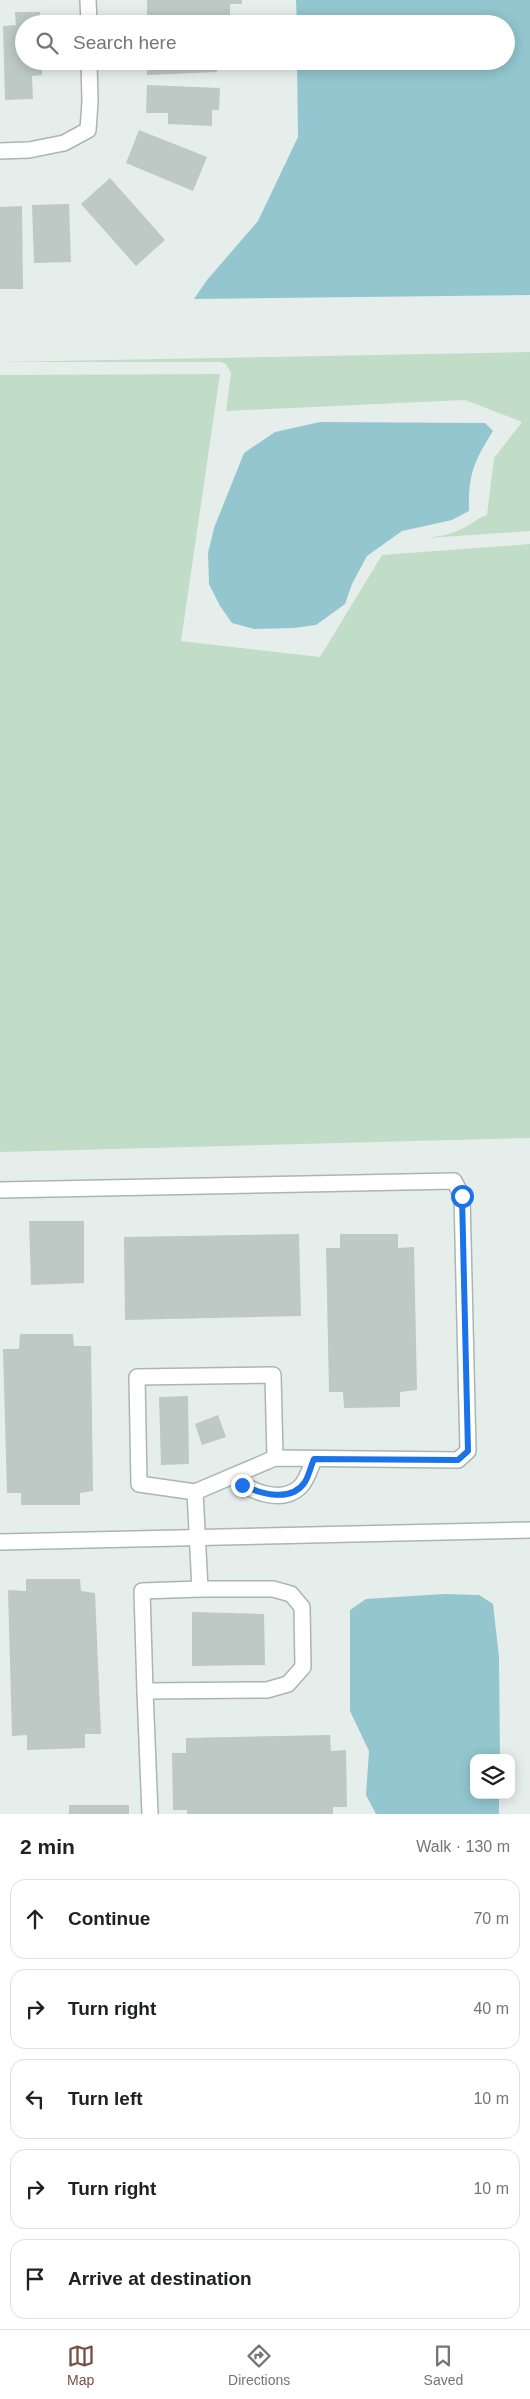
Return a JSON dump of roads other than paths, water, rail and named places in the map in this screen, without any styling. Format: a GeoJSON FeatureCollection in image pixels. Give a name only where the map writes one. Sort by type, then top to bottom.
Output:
{"type":"FeatureCollection","features":[{"type":"Feature","properties":{"kind":"street"},"geometry":{"type":"LineString","coordinates":[[88,0],[89,15]]}},
{"type":"Feature","properties":{"kind":"street"},"geometry":{"type":"LineString","coordinates":[[0,150],[29,150],[64,143],[88,130],[90,70]]}},
{"type":"Feature","properties":{"kind":"street"},"geometry":{"type":"LineString","coordinates":[[0,1190],[454,1181],[462,1196],[468,1451],[458,1460],[275,1458],[196,1492],[139,1484],[136,1377],[273,1375],[275,1458]]}},
{"type":"Feature","properties":{"kind":"street"},"geometry":{"type":"LineString","coordinates":[[233,1476],[242,1485],[261,1494],[283,1494],[300,1487],[305,1481],[314,1459]]}},
{"type":"Feature","properties":{"kind":"street"},"geometry":{"type":"LineString","coordinates":[[196,1492],[200,1589]]}},
{"type":"Feature","properties":{"kind":"street"},"geometry":{"type":"LineString","coordinates":[[0,1542],[530,1530]]}},
{"type":"Feature","properties":{"kind":"street"},"geometry":{"type":"LineString","coordinates":[[145,1692],[267,1690],[288,1684],[303,1667],[302,1607],[291,1594],[273,1589],[200,1589],[142,1592],[145,1692],[150,1814]]}},
{"type":"Feature","properties":{"kind":"water"},"geometry":{"type":"Polygon","coordinates":[[[296,0],[530,0],[530,295],[194,299],[207,280],[258,221],[298,137],[297,70],[515,70],[515,15],[297,15],[296,0]]]}},
{"type":"Feature","properties":{"kind":"water"},"geometry":{"type":"Polygon","coordinates":[[[320,422],[485,423],[493,431],[473,469],[469,511],[452,520],[402,531],[367,556],[352,584],[345,604],[316,625],[294,628],[254,629],[232,623],[220,606],[209,584],[208,553],[214,528],[244,453],[275,432],[320,422]]]}},
{"type":"Feature","properties":{"kind":"water"},"geometry":{"type":"Polygon","coordinates":[[[444,1594],[479,1595],[493,1604],[499,1657],[500,1754],[470,1754],[470,1799],[499,1799],[499,1814],[376,1814],[366,1795],[369,1751],[350,1711],[350,1610],[366,1599],[444,1594]]]}}]}
